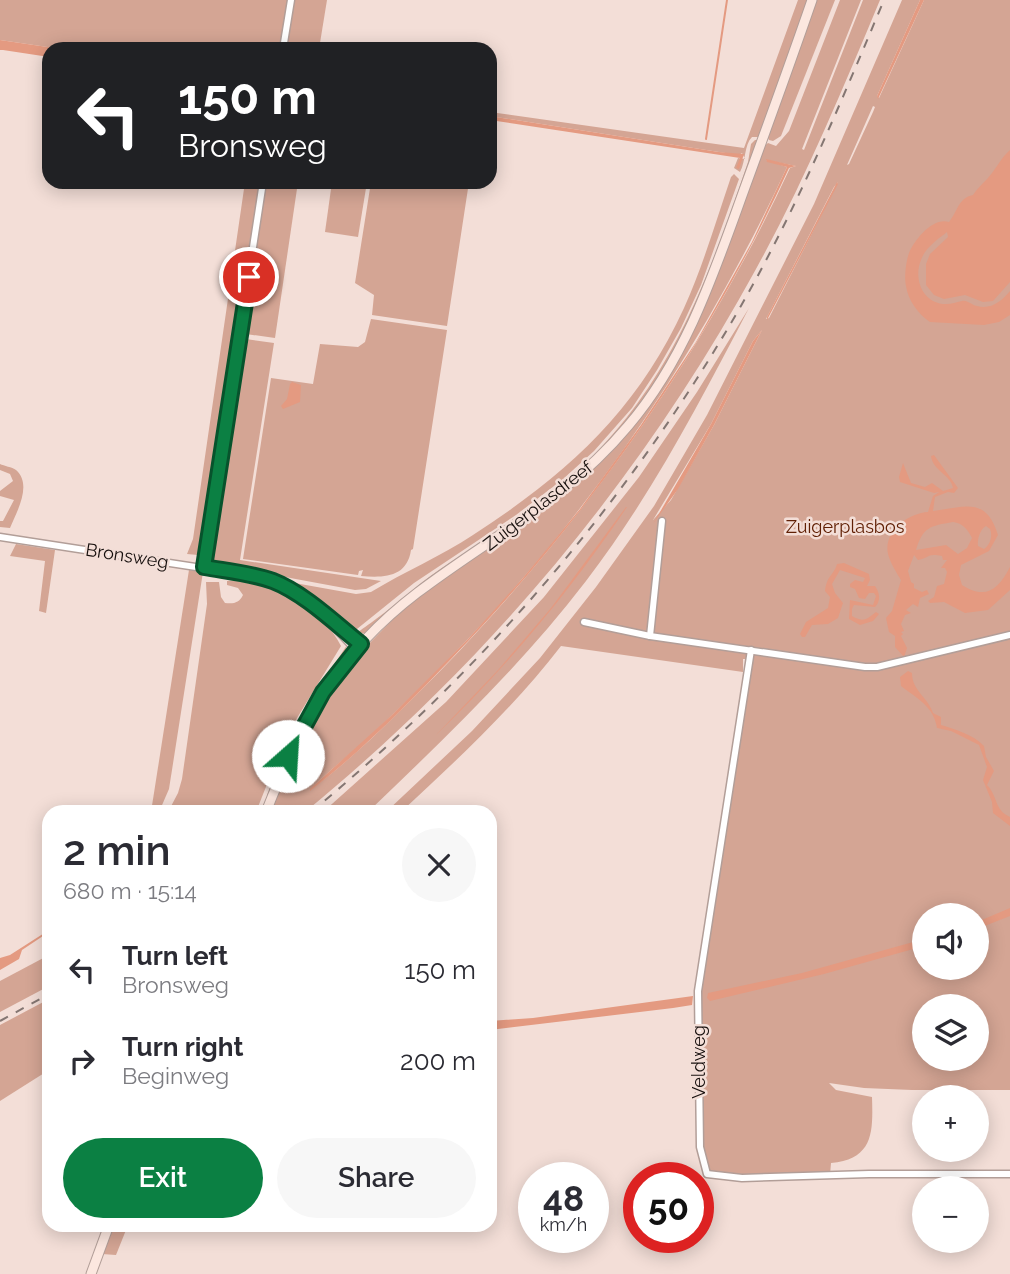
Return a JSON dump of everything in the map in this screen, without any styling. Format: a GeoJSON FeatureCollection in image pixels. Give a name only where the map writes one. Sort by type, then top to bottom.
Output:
{"type":"FeatureCollection","features":[{"type":"Feature","properties":{"kind":"main road","name":"Zuigerplasdreef"},"geometry":{"type":"LineString","coordinates":[[269,805],[301,729],[323,692],[359,647],[418,592],[520,522],[586,472],[630,424],[652,394],[682,345],[709,286],[812,0]]}},
{"type":"Feature","properties":{"kind":"main road"},"geometry":{"type":"LineString","coordinates":[[93,1274],[96,1256],[106,1232]]}},
{"type":"Feature","properties":{"kind":"street"},"geometry":{"type":"LineString","coordinates":[[284,42],[291,0]]}},
{"type":"Feature","properties":{"kind":"street"},"geometry":{"type":"LineString","coordinates":[[204,567],[262,189]]}},
{"type":"Feature","properties":{"kind":"street"},"geometry":{"type":"LineString","coordinates":[[650,636],[662,521]]}},
{"type":"Feature","properties":{"kind":"street","name":"Bronsweg"},"geometry":{"type":"LineString","coordinates":[[0,537],[247,574],[274,582],[295,592],[359,647]]}},
{"type":"Feature","properties":{"kind":"street"},"geometry":{"type":"LineString","coordinates":[[584,622],[650,636],[877,667],[1010,635]]}},
{"type":"Feature","properties":{"kind":"street","name":"Veldweg"},"geometry":{"type":"LineString","coordinates":[[751,650],[698,991],[700,1147],[707,1174],[742,1178],[869,1174],[1010,1174]]}},
{"type":"Feature","properties":{"kind":"green space"},"geometry":{"type":"Polygon","coordinates":[[[0,0],[288,0],[281,42],[42,42],[42,46],[0,40],[0,0]]]}},
{"type":"Feature","properties":{"kind":"green space"},"geometry":{"type":"Polygon","coordinates":[[[293,0],[327,0],[320,42],[287,42],[293,0]]]}},
{"type":"Feature","properties":{"kind":"green space"},"geometry":{"type":"Polygon","coordinates":[[[798,0],[809,0],[760,137],[752,137],[744,158],[742,153],[739,155],[497,117],[497,113],[744,148],[798,0]]]}},
{"type":"Feature","properties":{"kind":"green space"},"geometry":{"type":"Polygon","coordinates":[[[817,0],[835,0],[781,136],[773,141],[769,140],[767,136],[817,0]]]}},
{"type":"Feature","properties":{"kind":"green space"},"geometry":{"type":"Polygon","coordinates":[[[840,0],[861,0],[802,149],[804,150],[863,0],[880,0],[837,102],[774,236],[711,346],[612,493],[557,562],[498,629],[437,693],[373,754],[313,805],[272,805],[294,754],[318,710],[362,651],[399,613],[435,583],[540,512],[600,462],[689,340],[724,257],[764,146],[768,143],[776,146],[789,131],[840,0]],[[766,160],[787,167],[722,295],[646,416],[562,532],[516,587],[443,665],[310,790],[362,747],[443,668],[495,612],[545,554],[593,494],[680,369],[756,237],[790,168],[796,166],[766,160]]]}},
{"type":"Feature","properties":{"kind":"green space","name":"Zuigerplasbos"},"geometry":{"type":"Polygon","coordinates":[[[902,0],[920,0],[877,96],[879,98],[924,0],[1010,0],[1010,1090],[989,1090],[989,1085],[912,1085],[912,1090],[829,1083],[836,1090],[872,1097],[871,1132],[868,1141],[856,1156],[831,1163],[830,1175],[735,1177],[714,1174],[714,1162],[702,1162],[701,995],[748,659],[743,659],[743,672],[561,646],[485,732],[408,805],[393,805],[472,731],[540,658],[596,587],[654,506],[707,415],[814,204],[902,0]],[[873,106],[847,165],[849,164],[875,107],[873,106]],[[838,182],[766,319],[769,318],[838,182]],[[762,330],[753,341],[711,424],[653,520],[671,500],[714,425],[762,330]]]}},
{"type":"Feature","properties":{"kind":"green space"},"geometry":{"type":"Polygon","coordinates":[[[759,140],[710,276],[676,349],[651,389],[616,435],[568,482],[529,510],[582,466],[617,429],[647,390],[694,305],[731,212],[748,162],[751,144],[759,140]]]}},
{"type":"Feature","properties":{"kind":"green space"},"geometry":{"type":"Polygon","coordinates":[[[738,158],[744,159],[740,172],[734,168],[738,158]]]}},
{"type":"Feature","properties":{"kind":"green space"},"geometry":{"type":"Polygon","coordinates":[[[734,174],[739,179],[701,285],[681,328],[632,408],[594,451],[562,480],[516,515],[414,583],[352,633],[302,592],[278,580],[356,594],[371,592],[473,535],[569,464],[621,409],[665,345],[691,292],[734,174]]]}},
{"type":"Feature","properties":{"kind":"green space"},"geometry":{"type":"Polygon","coordinates":[[[244,189],[259,189],[204,546],[198,555],[187,554],[193,539],[244,189]]]}},
{"type":"Feature","properties":{"kind":"green space"},"geometry":{"type":"Polygon","coordinates":[[[265,189],[297,189],[275,338],[246,334],[243,329],[265,189]]]}},
{"type":"Feature","properties":{"kind":"green space"},"geometry":{"type":"Polygon","coordinates":[[[331,189],[366,189],[358,237],[325,232],[331,189]]]}},
{"type":"Feature","properties":{"kind":"green space"},"geometry":{"type":"Polygon","coordinates":[[[370,189],[468,189],[447,326],[372,315],[374,295],[355,283],[370,189]]]}},
{"type":"Feature","properties":{"kind":"green space"},"geometry":{"type":"Polygon","coordinates":[[[749,308],[693,413],[632,516],[586,581],[535,643],[482,701],[375,805],[331,805],[446,702],[544,597],[639,477],[697,392],[749,308]]]}},
{"type":"Feature","properties":{"kind":"green space"},"geometry":{"type":"Polygon","coordinates":[[[371,319],[447,330],[413,549],[409,559],[400,571],[378,577],[361,576],[363,570],[359,571],[358,575],[243,559],[271,378],[313,384],[320,344],[358,347],[365,342],[371,319]]]}},
{"type":"Feature","properties":{"kind":"green space"},"geometry":{"type":"Polygon","coordinates":[[[246,339],[274,343],[240,560],[381,581],[366,589],[355,590],[263,575],[214,564],[209,557],[240,343],[246,339]]]}},
{"type":"Feature","properties":{"kind":"green space"},"geometry":{"type":"Polygon","coordinates":[[[0,464],[16,470],[23,483],[22,499],[10,528],[0,527],[0,521],[3,521],[14,500],[0,496],[0,491],[13,481],[10,474],[0,470],[0,464]]]}},
{"type":"Feature","properties":{"kind":"green space"},"geometry":{"type":"Polygon","coordinates":[[[527,511],[393,607],[365,633],[355,635],[431,576],[527,511]]]}},
{"type":"Feature","properties":{"kind":"green space"},"geometry":{"type":"Polygon","coordinates":[[[16,544],[55,550],[46,613],[39,611],[45,561],[10,556],[16,544]]]}},
{"type":"Feature","properties":{"kind":"green space"},"geometry":{"type":"Polygon","coordinates":[[[189,570],[203,572],[169,789],[162,805],[152,805],[189,570]]]}},
{"type":"Feature","properties":{"kind":"green space"},"geometry":{"type":"Polygon","coordinates":[[[241,580],[271,586],[299,600],[323,621],[341,646],[297,718],[259,805],[172,805],[182,779],[207,604],[206,582],[219,582],[221,597],[225,603],[234,603],[243,595],[238,588],[227,585],[227,581],[241,580]]]}},
{"type":"Feature","properties":{"kind":"green space"},"geometry":{"type":"Polygon","coordinates":[[[347,645],[345,655],[304,715],[267,795],[303,712],[347,645]]]}},
{"type":"Feature","properties":{"kind":"green space"},"geometry":{"type":"Polygon","coordinates":[[[42,959],[42,990],[0,1012],[0,981],[42,959]]]}},
{"type":"Feature","properties":{"kind":"green space"},"geometry":{"type":"Polygon","coordinates":[[[42,1003],[42,1074],[0,1101],[0,1025],[42,1003]]]}},
{"type":"Feature","properties":{"kind":"green space"},"geometry":{"type":"Polygon","coordinates":[[[111,1232],[125,1232],[116,1255],[102,1254],[111,1232]]]}},
{"type":"Feature","properties":{"kind":"shaded area"},"geometry":{"type":"Polygon","coordinates":[[[920,0],[924,0],[878,99],[877,96],[920,0]]]}},
{"type":"Feature","properties":{"kind":"shaded area"},"geometry":{"type":"Polygon","coordinates":[[[0,40],[42,46],[42,56],[0,50],[0,40]]]}},
{"type":"Feature","properties":{"kind":"shaded area"},"geometry":{"type":"Polygon","coordinates":[[[497,117],[744,154],[739,169],[736,168],[740,158],[497,121],[497,117]]]}},
{"type":"Feature","properties":{"kind":"shaded area"},"geometry":{"type":"Polygon","coordinates":[[[1010,150],[1010,282],[993,301],[983,302],[965,295],[944,299],[934,295],[926,285],[926,264],[930,254],[948,237],[947,232],[925,252],[918,275],[926,295],[938,303],[964,301],[987,307],[1000,301],[1010,291],[1010,315],[999,322],[984,325],[930,322],[914,306],[907,291],[905,274],[909,253],[920,236],[931,226],[943,221],[949,222],[961,202],[973,195],[1010,150]]]}},
{"type":"Feature","properties":{"kind":"shaded area"},"geometry":{"type":"Polygon","coordinates":[[[766,159],[796,166],[789,168],[756,235],[721,301],[683,364],[642,426],[599,486],[553,545],[454,656],[367,743],[310,791],[468,639],[580,509],[641,425],[696,342],[752,242],[787,167],[767,162],[766,159]]]}},
{"type":"Feature","properties":{"kind":"shaded area"},"geometry":{"type":"Polygon","coordinates":[[[837,182],[838,184],[767,320],[767,317],[837,182]]]}},
{"type":"Feature","properties":{"kind":"shaded area"},"geometry":{"type":"Polygon","coordinates":[[[762,330],[714,425],[678,489],[653,524],[711,424],[753,341],[762,330]]]}},
{"type":"Feature","properties":{"kind":"shaded area"},"geometry":{"type":"Polygon","coordinates":[[[292,382],[301,385],[300,402],[283,409],[281,406],[287,399],[292,382]]]}},
{"type":"Feature","properties":{"kind":"shaded area"},"geometry":{"type":"Polygon","coordinates":[[[934,455],[958,488],[954,493],[948,492],[935,497],[933,511],[964,507],[981,509],[993,523],[998,535],[989,551],[961,565],[959,575],[962,585],[985,592],[1001,582],[1010,567],[1010,590],[988,610],[965,613],[944,602],[930,603],[928,601],[934,597],[937,586],[944,584],[947,572],[945,568],[941,568],[947,560],[933,555],[918,560],[914,555],[908,571],[911,582],[914,588],[922,592],[927,590],[929,594],[920,598],[918,607],[913,604],[906,610],[911,613],[905,615],[901,624],[904,631],[901,636],[907,648],[904,657],[895,647],[895,636],[889,632],[886,618],[892,611],[901,580],[888,554],[889,538],[906,520],[928,512],[933,496],[939,492],[934,493],[900,482],[903,463],[911,483],[925,487],[932,483],[943,491],[953,488],[935,466],[931,456],[934,455]],[[953,522],[928,529],[916,550],[946,545],[958,554],[967,548],[972,538],[962,525],[953,522]],[[986,526],[978,541],[978,546],[984,549],[991,537],[990,529],[986,526]]]}},
{"type":"Feature","properties":{"kind":"shaded area"},"geometry":{"type":"Polygon","coordinates":[[[626,507],[584,568],[537,627],[488,683],[435,736],[498,670],[551,608],[626,507]]]}},
{"type":"Feature","properties":{"kind":"shaded area"},"geometry":{"type":"Polygon","coordinates":[[[844,563],[869,574],[867,586],[875,586],[879,594],[875,607],[854,605],[852,616],[862,620],[876,612],[879,614],[873,621],[860,625],[849,619],[850,600],[873,605],[876,596],[869,593],[865,599],[859,598],[850,584],[855,580],[863,582],[865,578],[840,570],[832,584],[843,603],[838,618],[828,624],[812,625],[805,637],[802,637],[800,634],[806,622],[828,608],[830,597],[825,591],[827,582],[837,564],[844,563]]]}},
{"type":"Feature","properties":{"kind":"shaded area"},"geometry":{"type":"Polygon","coordinates":[[[908,671],[912,673],[917,689],[933,713],[941,717],[941,725],[969,735],[984,746],[986,757],[994,771],[987,785],[1001,811],[1010,817],[1010,826],[993,813],[992,802],[983,780],[987,767],[979,745],[951,731],[937,728],[929,709],[901,686],[900,677],[908,671]]]}},
{"type":"Feature","properties":{"kind":"shaded area"},"geometry":{"type":"Polygon","coordinates":[[[1010,908],[1010,916],[989,924],[989,917],[1010,908]]]}},
{"type":"Feature","properties":{"kind":"shaded area"},"geometry":{"type":"Polygon","coordinates":[[[42,934],[22,950],[19,959],[0,970],[0,958],[10,955],[42,934]]]}},
{"type":"Feature","properties":{"kind":"shaded area"},"geometry":{"type":"Polygon","coordinates":[[[912,942],[912,949],[824,974],[710,1001],[707,998],[708,993],[802,973],[912,942]]]}},
{"type":"Feature","properties":{"kind":"shaded area"},"geometry":{"type":"Polygon","coordinates":[[[693,996],[692,1005],[497,1029],[497,1021],[693,996]]]}},
{"type":"Feature","properties":{"kind":"waterway"},"geometry":{"type":"LineString","coordinates":[[706,139],[727,0]]}},
{"type":"Feature","properties":{"kind":"railway"},"geometry":{"type":"LineString","coordinates":[[319,805],[441,695],[501,632],[559,566],[665,428],[712,354],[774,245],[823,141],[884,0]]}},
{"type":"Feature","properties":{"kind":"railway"},"geometry":{"type":"LineString","coordinates":[[0,1021],[42,998]]}},
{"type":"Feature","properties":{"kind":"route"},"geometry":{"type":"LineString","coordinates":[[249,277],[204,567],[247,574],[285,586],[303,597],[361,644],[323,692],[288,756]]}}]}
